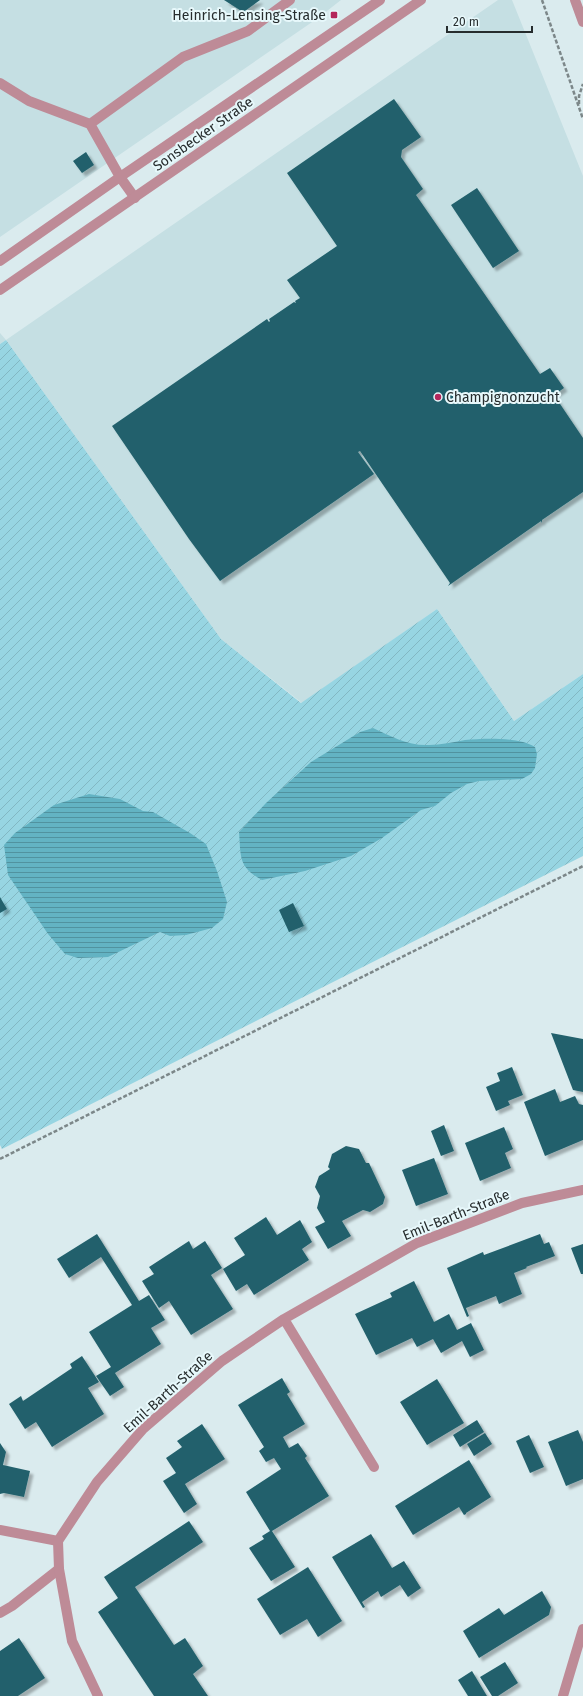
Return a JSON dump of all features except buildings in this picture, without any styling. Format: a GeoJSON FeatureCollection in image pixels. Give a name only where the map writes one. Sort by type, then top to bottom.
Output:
{"type":"FeatureCollection","features":[{"type":"Feature","properties":{"kind":"street"},"geometry":{"type":"LineString","coordinates":[[90,124],[183,57],[248,31],[290,0]]}},
{"type":"Feature","properties":{"kind":"street","name":"Sonsbecker Straße"},"geometry":{"type":"LineString","coordinates":[[0,261],[120,177],[380,0]]}},
{"type":"Feature","properties":{"kind":"street","name":"Sonsbecker Straße"},"geometry":{"type":"LineString","coordinates":[[0,290],[421,0]]}},
{"type":"Feature","properties":{"kind":"street"},"geometry":{"type":"LineString","coordinates":[[575,0],[583,22]]}},
{"type":"Feature","properties":{"kind":"street"},"geometry":{"type":"LineString","coordinates":[[0,83],[29,101],[90,124],[120,177],[135,198]]}},
{"type":"Feature","properties":{"kind":"street","name":"Emil-Barth-Straße"},"geometry":{"type":"LineString","coordinates":[[58,1541],[97,1482],[143,1429],[222,1361],[284,1319],[417,1243],[522,1203],[583,1190]]}},
{"type":"Feature","properties":{"kind":"street"},"geometry":{"type":"LineString","coordinates":[[284,1319],[374,1467]]}},
{"type":"Feature","properties":{"kind":"street"},"geometry":{"type":"LineString","coordinates":[[0,1530],[58,1541],[59,1569],[72,1641],[98,1696]]}},
{"type":"Feature","properties":{"kind":"street"},"geometry":{"type":"LineString","coordinates":[[0,1613],[12,1606],[59,1569]]}},
{"type":"Feature","properties":{"kind":"street"},"geometry":{"type":"LineString","coordinates":[[563,1696],[583,1629]]}},
{"type":"Feature","properties":{"kind":"path"},"geometry":{"type":"LineString","coordinates":[[542,0],[583,119]]}},
{"type":"Feature","properties":{"kind":"path"},"geometry":{"type":"LineString","coordinates":[[579,107],[579,96],[583,84]]}},
{"type":"Feature","properties":{"kind":"path"},"geometry":{"type":"LineString","coordinates":[[0,1158],[583,866]]}},
{"type":"Feature","properties":{"kind":"shaded area"},"geometry":{"type":"Polygon","coordinates":[[[0,0],[341,0],[318,18],[0,237],[0,0]]]}},
{"type":"Feature","properties":{"kind":"shaded area"},"geometry":{"type":"Polygon","coordinates":[[[498,0],[512,0],[583,176],[583,674],[514,721],[437,609],[302,703],[221,639],[6,340],[498,0]]]}},
{"type":"Feature","properties":{"kind":"shaded area"},"geometry":{"type":"Polygon","coordinates":[[[0,333],[6,340],[0,344],[0,333]]]}},
{"type":"Feature","properties":{"kind":"shaded area"},"geometry":{"type":"Polygon","coordinates":[[[6,340],[221,639],[301,703],[437,609],[514,721],[583,674],[583,856],[2,1149],[0,1145],[0,344],[6,340]]]}},
{"type":"Feature","properties":{"kind":"shaded area"},"geometry":{"type":"Polygon","coordinates":[[[373,728],[400,740],[421,745],[482,739],[520,741],[535,747],[537,754],[535,768],[531,774],[522,779],[479,781],[467,784],[451,793],[435,806],[421,810],[382,838],[351,856],[305,871],[262,880],[249,871],[242,860],[239,832],[266,803],[311,762],[360,732],[373,728]]]}},
{"type":"Feature","properties":{"kind":"shaded area"},"geometry":{"type":"Polygon","coordinates":[[[89,794],[120,799],[143,811],[153,812],[206,844],[227,902],[223,919],[212,928],[186,935],[170,936],[160,932],[108,957],[78,958],[65,954],[48,934],[8,875],[4,845],[15,833],[54,805],[89,794]]]}},
{"type":"Feature","properties":{"kind":"place","name":"Heinrich-Lensing-Straße"},"geometry":{"type":"Point","coordinates":[334,15]}},
{"type":"Feature","properties":{"kind":"place","name":"Champignonzucht"},"geometry":{"type":"Point","coordinates":[438,397]}}]}
